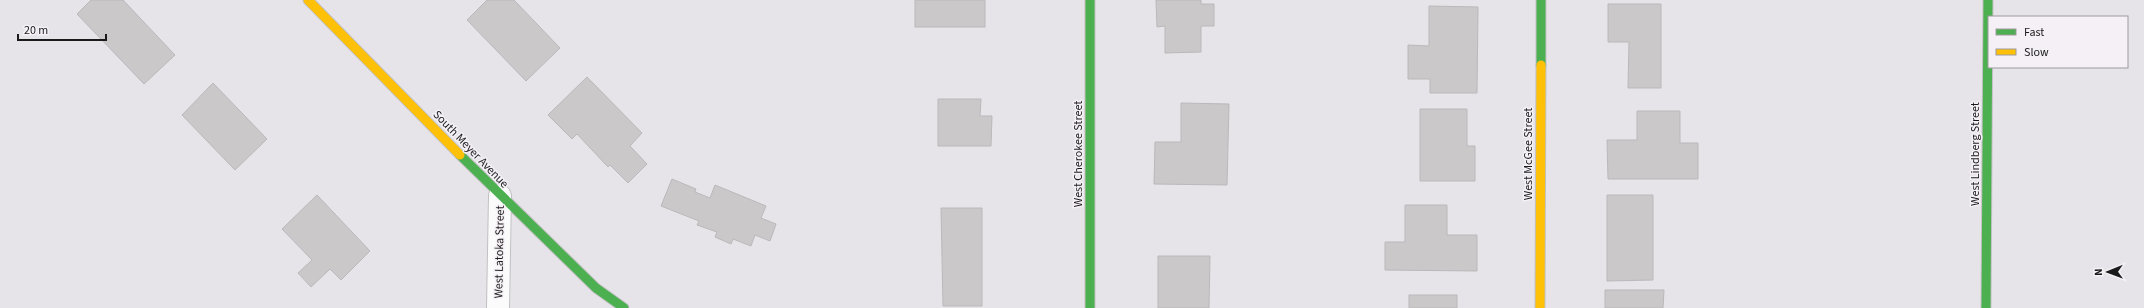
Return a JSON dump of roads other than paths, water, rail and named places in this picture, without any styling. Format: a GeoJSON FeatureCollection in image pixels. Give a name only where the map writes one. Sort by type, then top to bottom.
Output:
{"type":"FeatureCollection","features":[{"type":"Feature","properties":{"kind":"street","name":"South Meyer Avenue"},"geometry":{"type":"LineString","coordinates":[[308,0],[500,196],[596,288],[624,308]]}},
{"type":"Feature","properties":{"kind":"street","name":"West Cherokee Street"},"geometry":{"type":"LineString","coordinates":[[1090,0],[1090,308]]}},
{"type":"Feature","properties":{"kind":"street","name":"West McGee Street"},"geometry":{"type":"LineString","coordinates":[[1540,308],[1541,0]]}},
{"type":"Feature","properties":{"kind":"street","name":"West Lindberg Street"},"geometry":{"type":"LineString","coordinates":[[1986,308],[1988,0]]}},
{"type":"Feature","properties":{"kind":"street","name":"West Latoka Street"},"geometry":{"type":"LineString","coordinates":[[498,308],[500,196]]}}]}
